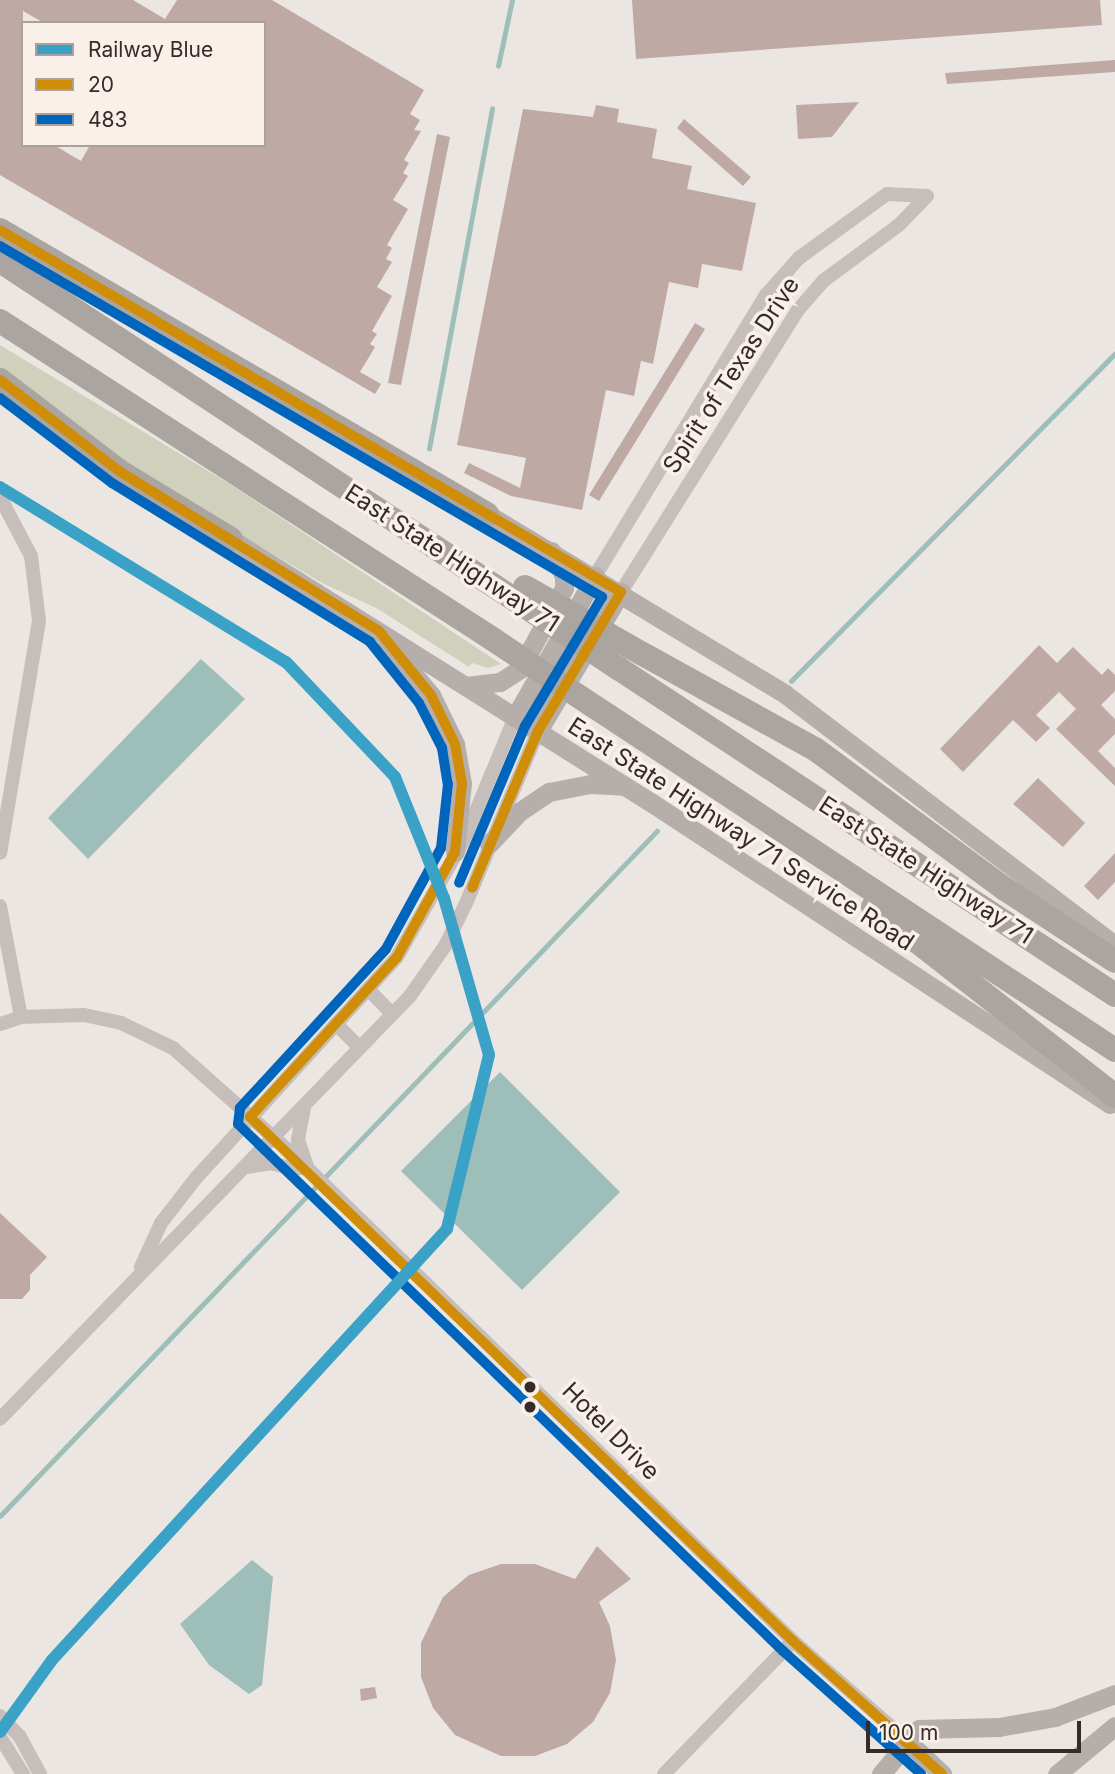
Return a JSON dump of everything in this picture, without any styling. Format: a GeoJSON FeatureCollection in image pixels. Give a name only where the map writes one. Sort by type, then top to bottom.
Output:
{"type":"FeatureCollection","features":[{"type":"Feature","properties":{"kind":"highway"},"geometry":{"type":"LineString","coordinates":[[0,230],[487,513]]}},
{"type":"Feature","properties":{"kind":"highway","name":"East State Highway 71"},"geometry":{"type":"LineString","coordinates":[[0,261],[394,520],[624,657],[1115,995]]}},
{"type":"Feature","properties":{"kind":"highway","name":"East State Highway 71"},"geometry":{"type":"LineString","coordinates":[[0,321],[494,640],[1115,1050]]}},
{"type":"Feature","properties":{"kind":"highway"},"geometry":{"type":"LineString","coordinates":[[0,380],[119,471],[231,539]]}},
{"type":"Feature","properties":{"kind":"highway"},"geometry":{"type":"LineString","coordinates":[[624,657],[815,749],[1005,889],[1115,961]]}},
{"type":"Feature","properties":{"kind":"highway"},"geometry":{"type":"LineString","coordinates":[[838,868],[879,913],[1115,1096]]}},
{"type":"Feature","properties":{"kind":"highway"},"geometry":{"type":"LineString","coordinates":[[1014,984],[1115,1035]]}},
{"type":"Feature","properties":{"kind":"street","name":"Spirit of Texas Drive"},"geometry":{"type":"LineString","coordinates":[[0,1419],[305,1107],[392,1014],[444,946],[538,731],[621,592],[798,310],[823,281],[899,225],[927,196],[887,194],[825,236],[766,295],[595,576],[515,717],[456,852],[397,957],[250,1117],[161,1223],[138,1275]]}},
{"type":"Feature","properties":{"kind":"street"},"geometry":{"type":"LineString","coordinates":[[0,497],[31,556],[39,621],[0,853]]}},
{"type":"Feature","properties":{"kind":"street"},"geometry":{"type":"LineString","coordinates":[[487,513],[595,576],[805,708],[1115,945]]}},
{"type":"Feature","properties":{"kind":"street","name":"East State Highway 71 Service Road"},"geometry":{"type":"LineString","coordinates":[[231,539],[626,786],[1115,1107]]}},
{"type":"Feature","properties":{"kind":"street"},"geometry":{"type":"LineString","coordinates":[[466,686],[500,682],[520,669],[564,588],[564,576],[551,550]]}},
{"type":"Feature","properties":{"kind":"street"},"geometry":{"type":"LineString","coordinates":[[379,631],[435,701],[455,744],[462,783],[456,852]]}},
{"type":"Feature","properties":{"kind":"street"},"geometry":{"type":"LineString","coordinates":[[489,844],[519,812],[549,792],[590,784],[626,786]]}},
{"type":"Feature","properties":{"kind":"street"},"geometry":{"type":"LineString","coordinates":[[0,906],[21,1017]]}},
{"type":"Feature","properties":{"kind":"street"},"geometry":{"type":"LineString","coordinates":[[369,990],[392,1014]]}},
{"type":"Feature","properties":{"kind":"street","name":"Hotel Drive"},"geometry":{"type":"LineString","coordinates":[[0,1024],[21,1017],[84,1015],[121,1023],[173,1048],[328,1188],[793,1642],[942,1774]]}},
{"type":"Feature","properties":{"kind":"street"},"geometry":{"type":"LineString","coordinates":[[336,1024],[360,1048]]}},
{"type":"Feature","properties":{"kind":"street"},"geometry":{"type":"LineString","coordinates":[[247,1167],[271,1163],[310,1171],[298,1140],[305,1107]]}},
{"type":"Feature","properties":{"kind":"street"},"geometry":{"type":"LineString","coordinates":[[664,1774],[793,1642]]}},
{"type":"Feature","properties":{"kind":"street"},"geometry":{"type":"LineString","coordinates":[[881,1774],[906,1740],[919,1729],[999,1727],[1055,1717],[1115,1694]]}},
{"type":"Feature","properties":{"kind":"street"},"geometry":{"type":"LineString","coordinates":[[0,1716],[20,1737],[40,1774]]}},
{"type":"Feature","properties":{"kind":"street"},"geometry":{"type":"LineString","coordinates":[[1057,1774],[1115,1726]]}},
{"type":"Feature","properties":{"kind":"street"},"geometry":{"type":"LineString","coordinates":[[0,1737],[23,1774]]}},
{"type":"Feature","properties":{"kind":"green space"},"geometry":{"type":"Polygon","coordinates":[[[0,345],[233,486],[501,664],[488,668],[472,663],[469,667],[378,609],[322,583],[142,476],[0,371],[0,345]]]}},
{"type":"Feature","properties":{"kind":"water"},"geometry":{"type":"Polygon","coordinates":[[[201,659],[245,699],[88,859],[48,818],[201,659]]]}},
{"type":"Feature","properties":{"kind":"water"},"geometry":{"type":"Polygon","coordinates":[[[500,1072],[620,1192],[522,1290],[401,1171],[500,1072]]]}},
{"type":"Feature","properties":{"kind":"water"},"geometry":{"type":"Polygon","coordinates":[[[252,1560],[273,1577],[262,1685],[249,1694],[209,1665],[180,1624],[252,1560]]]}},
{"type":"Feature","properties":{"kind":"building"},"geometry":{"type":"Polygon","coordinates":[[[0,0],[133,0],[165,19],[177,0],[272,0],[424,90],[410,114],[420,120],[414,130],[421,131],[404,160],[409,163],[403,173],[408,176],[393,200],[408,209],[387,245],[392,248],[386,259],[392,262],[377,287],[392,296],[372,331],[377,334],[370,344],[375,347],[360,372],[381,384],[375,394],[0,175],[0,0]]]}},
{"type":"Feature","properties":{"kind":"building"},"geometry":{"type":"Polygon","coordinates":[[[632,0],[1100,0],[1102,25],[636,59],[632,0]]]}},
{"type":"Feature","properties":{"kind":"building"},"geometry":{"type":"Polygon","coordinates":[[[1115,60],[1115,72],[947,84],[945,73],[1115,60]]]}},
{"type":"Feature","properties":{"kind":"building"},"geometry":{"type":"Polygon","coordinates":[[[859,102],[832,137],[798,139],[796,105],[859,102]]]}},
{"type":"Feature","properties":{"kind":"building"},"geometry":{"type":"Polygon","coordinates":[[[596,105],[619,109],[617,122],[657,129],[652,158],[692,166],[687,189],[756,203],[742,271],[702,264],[698,288],[669,282],[653,364],[641,361],[634,396],[606,390],[582,510],[511,496],[464,473],[469,463],[520,488],[526,458],[457,445],[523,109],[593,117],[596,105]]]}},
{"type":"Feature","properties":{"kind":"building"},"geometry":{"type":"Polygon","coordinates":[[[684,119],[751,177],[743,186],[677,128],[684,119]]]}},
{"type":"Feature","properties":{"kind":"building"},"geometry":{"type":"Polygon","coordinates":[[[437,134],[450,137],[401,385],[388,383],[437,134]]]}},
{"type":"Feature","properties":{"kind":"building"},"geometry":{"type":"Polygon","coordinates":[[[695,323],[705,329],[599,501],[589,495],[695,323]]]}},
{"type":"Feature","properties":{"kind":"building"},"geometry":{"type":"Polygon","coordinates":[[[1039,645],[1057,663],[1073,647],[1102,675],[1108,668],[1115,675],[1115,691],[1101,705],[1115,719],[1115,734],[1098,751],[1115,768],[1115,786],[1056,729],[1076,709],[1059,692],[1036,715],[1050,728],[1036,742],[1013,720],[963,772],[940,749],[1039,645]]]}},
{"type":"Feature","properties":{"kind":"building"},"geometry":{"type":"Polygon","coordinates":[[[1038,778],[1085,823],[1063,847],[1013,804],[1038,778]]]}},
{"type":"Feature","properties":{"kind":"building"},"geometry":{"type":"Polygon","coordinates":[[[1115,853],[1115,882],[1098,900],[1084,886],[1115,853]]]}},
{"type":"Feature","properties":{"kind":"building"},"geometry":{"type":"Polygon","coordinates":[[[0,1213],[47,1257],[30,1275],[30,1290],[22,1299],[0,1299],[0,1213]]]}},
{"type":"Feature","properties":{"kind":"building"},"geometry":{"type":"Polygon","coordinates":[[[597,1546],[631,1579],[599,1602],[610,1626],[616,1660],[610,1693],[593,1722],[567,1744],[535,1756],[501,1756],[455,1735],[433,1708],[421,1677],[421,1643],[443,1597],[469,1575],[501,1564],[535,1564],[575,1579],[597,1546]]]}},
{"type":"Feature","properties":{"kind":"building"},"geometry":{"type":"Polygon","coordinates":[[[375,1687],[377,1698],[361,1701],[360,1689],[375,1687]]]}},
{"type":"Feature","properties":{"kind":"waterway"},"geometry":{"type":"LineString","coordinates":[[498,66],[512,0]]}},
{"type":"Feature","properties":{"kind":"waterway"},"geometry":{"type":"LineString","coordinates":[[429,449],[492,109]]}},
{"type":"Feature","properties":{"kind":"waterway"},"geometry":{"type":"LineString","coordinates":[[791,681],[1115,354]]}},
{"type":"Feature","properties":{"kind":"waterway"},"geometry":{"type":"LineString","coordinates":[[0,1516],[657,831]]}},
{"type":"Feature","properties":{"kind":"rail line","name":"Blue"},"geometry":{"type":"LineString","coordinates":[[0,487],[286,662],[395,777],[444,898],[489,1055],[447,1229],[52,1660],[0,1732]]}},
{"type":"Feature","properties":{"kind":"transit line","name":"20"},"geometry":{"type":"LineString","coordinates":[[0,230],[621,592],[538,731],[472,888]]}},
{"type":"Feature","properties":{"kind":"transit line","name":"483"},"geometry":{"type":"LineString","coordinates":[[0,246],[602,597],[525,726],[459,883]]}},
{"type":"Feature","properties":{"kind":"transit line","name":"20"},"geometry":{"type":"LineString","coordinates":[[0,380],[119,471],[379,631],[431,695],[455,744],[462,783],[455,852],[397,957],[250,1117],[793,1641],[942,1774]]}},
{"type":"Feature","properties":{"kind":"transit line","name":"483"},"geometry":{"type":"LineString","coordinates":[[0,398],[112,483],[370,642],[419,703],[442,748],[448,784],[441,848],[386,949],[240,1108],[238,1124],[783,1651],[921,1774]]}}]}
